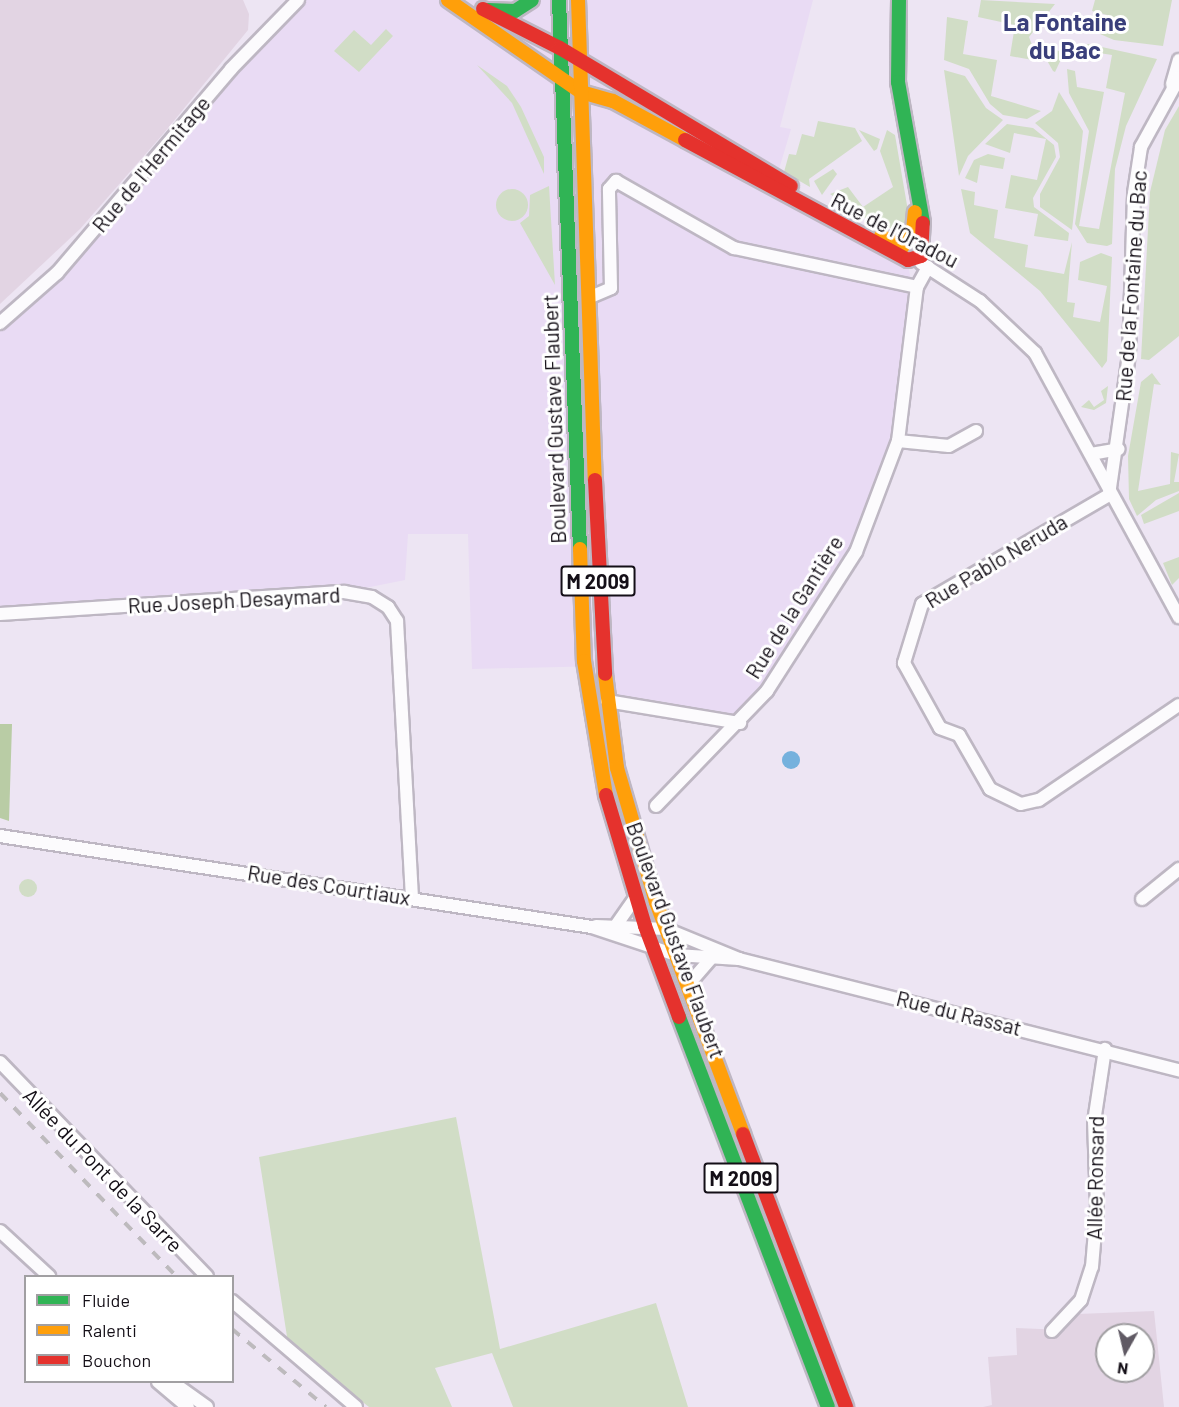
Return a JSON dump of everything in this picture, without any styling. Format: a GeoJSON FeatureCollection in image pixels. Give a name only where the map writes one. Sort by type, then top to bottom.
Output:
{"type":"FeatureCollection","features":[{"type":"Feature","properties":{"kind":"main road"},"geometry":{"type":"LineString","coordinates":[[448,0],[562,76],[581,92]]}},
{"type":"Feature","properties":{"kind":"main road","name":"Rue de l'Oradou"},"geometry":{"type":"LineString","coordinates":[[464,0],[560,48],[581,63],[902,247]]}},
{"type":"Feature","properties":{"kind":"main road"},"geometry":{"type":"LineString","coordinates":[[480,8],[515,10],[532,0]]}},
{"type":"Feature","properties":{"kind":"main road","name":"Boulevard Gustave Flaubert"},"geometry":{"type":"LineString","coordinates":[[559,0],[584,666],[609,811],[645,926],[828,1407]]}},
{"type":"Feature","properties":{"kind":"main road","name":"Boulevard Gustave Flaubert"},"geometry":{"type":"LineString","coordinates":[[578,0],[588,298],[607,701],[628,814],[666,929],[846,1407]]}},
{"type":"Feature","properties":{"kind":"main road"},"geometry":{"type":"LineString","coordinates":[[899,0],[898,82],[922,249],[914,259]]}},
{"type":"Feature","properties":{"kind":"main road","name":"Rue de l'Oradou"},"geometry":{"type":"LineString","coordinates":[[581,92],[613,101],[899,258],[914,259]]}},
{"type":"Feature","properties":{"kind":"main road"},"geometry":{"type":"LineString","coordinates":[[902,247],[913,230],[916,201]]}},
{"type":"Feature","properties":{"kind":"street","name":"Rue de l'Hermitage"},"geometry":{"type":"LineString","coordinates":[[0,323],[57,273],[231,69],[298,0]]}},
{"type":"Feature","properties":{"kind":"street","name":"Rue de la Fontaine du Bac"},"geometry":{"type":"LineString","coordinates":[[1109,495],[1119,449],[1129,354],[1134,192],[1141,147],[1176,81],[1179,60]]}},
{"type":"Feature","properties":{"kind":"street"},"geometry":{"type":"LineString","coordinates":[[588,298],[612,288],[609,189],[616,181],[734,248],[917,287],[928,267]]}},
{"type":"Feature","properties":{"kind":"street"},"geometry":{"type":"LineString","coordinates":[[902,247],[914,259]]}},
{"type":"Feature","properties":{"kind":"street","name":"Rue de l'Oradou"},"geometry":{"type":"LineString","coordinates":[[914,259],[980,301],[1027,344],[1090,454],[1109,495],[1176,613]]}},
{"type":"Feature","properties":{"kind":"street","name":"Rue de la Gantière"},"geometry":{"type":"LineString","coordinates":[[656,806],[741,723],[767,692],[856,552],[898,441],[917,287]]}},
{"type":"Feature","properties":{"kind":"street"},"geometry":{"type":"LineString","coordinates":[[898,441],[949,446],[976,431]]}},
{"type":"Feature","properties":{"kind":"street"},"geometry":{"type":"LineString","coordinates":[[1090,454],[1119,449]]}},
{"type":"Feature","properties":{"kind":"street","name":"Rue Pablo Neruda"},"geometry":{"type":"LineString","coordinates":[[1109,495],[922,604],[904,663],[940,728],[959,735],[990,789],[1021,804],[1039,800],[1179,705]]}},
{"type":"Feature","properties":{"kind":"street","name":"Rue Joseph Desaymard"},"geometry":{"type":"LineString","coordinates":[[0,614],[344,592],[372,597],[388,607],[398,621],[412,898]]}},
{"type":"Feature","properties":{"kind":"street"},"geometry":{"type":"LineString","coordinates":[[607,701],[741,723]]}},
{"type":"Feature","properties":{"kind":"street","name":"Rue des Courtiaux"},"geometry":{"type":"LineString","coordinates":[[0,836],[592,927],[676,955]]}},
{"type":"Feature","properties":{"kind":"street"},"geometry":{"type":"LineString","coordinates":[[1142,899],[1179,869]]}},
{"type":"Feature","properties":{"kind":"street"},"geometry":{"type":"LineString","coordinates":[[617,924],[635,898]]}},
{"type":"Feature","properties":{"kind":"street"},"geometry":{"type":"LineString","coordinates":[[592,927],[617,924],[645,926]]}},
{"type":"Feature","properties":{"kind":"street","name":"Rue du Rassat"},"geometry":{"type":"LineString","coordinates":[[645,926],[666,929],[739,959],[1105,1049],[1179,1070]]}},
{"type":"Feature","properties":{"kind":"street","name":"Rue du Rassat"},"geometry":{"type":"LineString","coordinates":[[676,955],[739,959]]}},
{"type":"Feature","properties":{"kind":"street"},"geometry":{"type":"LineString","coordinates":[[687,986],[711,958]]}},
{"type":"Feature","properties":{"kind":"street","name":"Allée Ronsard"},"geometry":{"type":"LineString","coordinates":[[1052,1331],[1081,1300],[1092,1266],[1097,1207],[1094,1122],[1105,1049]]}},
{"type":"Feature","properties":{"kind":"street","name":"Allée du Pont de la Sarre"},"geometry":{"type":"LineString","coordinates":[[0,1062],[206,1275]]}},
{"type":"Feature","properties":{"kind":"street"},"geometry":{"type":"LineString","coordinates":[[0,1231],[48,1275]]}},
{"type":"Feature","properties":{"kind":"street"},"geometry":{"type":"LineString","coordinates":[[234,1302],[356,1407]]}},
{"type":"Feature","properties":{"kind":"street"},"geometry":{"type":"LineString","coordinates":[[159,1383],[188,1407]]}},
{"type":"Feature","properties":{"kind":"street"},"geometry":{"type":"LineString","coordinates":[[173,1383],[207,1407]]}},
{"type":"Feature","properties":{"kind":"shaded area"},"geometry":{"type":"Polygon","coordinates":[[[0,0],[243,0],[249,14],[248,30],[164,133],[80,229],[0,304],[0,0]]]}},
{"type":"Feature","properties":{"kind":"shaded area"},"geometry":{"type":"Polygon","coordinates":[[[300,0],[813,0],[780,127],[791,129],[771,196],[909,269],[916,313],[898,441],[856,552],[740,723],[607,701],[602,666],[472,669],[468,534],[408,534],[405,580],[345,592],[0,615],[0,332],[300,0]]]}},
{"type":"Feature","properties":{"kind":"shaded area"},"geometry":{"type":"Polygon","coordinates":[[[1154,1311],[1164,1407],[983,1407],[992,1405],[988,1357],[1017,1355],[1016,1328],[1065,1330],[1078,1314],[1154,1311]]]}},
{"type":"Feature","properties":{"kind":"green space"},"geometry":{"type":"Polygon","coordinates":[[[981,0],[1055,4],[1029,37],[1038,61],[1010,56],[1015,25],[978,17],[981,0]]]}},
{"type":"Feature","properties":{"kind":"green space"},"geometry":{"type":"Polygon","coordinates":[[[1095,0],[1172,0],[1163,46],[1114,40],[1093,31],[1090,21],[1105,24],[1107,15],[1092,11],[1095,0]]]}},
{"type":"Feature","properties":{"kind":"green space"},"geometry":{"type":"Polygon","coordinates":[[[947,17],[968,21],[963,54],[997,60],[991,96],[1041,111],[1027,119],[1003,115],[990,104],[969,69],[944,60],[947,17]]]}},
{"type":"Feature","properties":{"kind":"green space"},"geometry":{"type":"Polygon","coordinates":[[[386,29],[393,36],[359,72],[334,51],[354,30],[371,45],[386,29]]]}},
{"type":"Feature","properties":{"kind":"green space"},"geometry":{"type":"Polygon","coordinates":[[[1037,43],[1064,53],[1055,72],[1053,71],[1037,43]]]}},
{"type":"Feature","properties":{"kind":"green space"},"geometry":{"type":"Polygon","coordinates":[[[1088,44],[1157,59],[1126,126],[1115,169],[1112,244],[1107,246],[1087,243],[1075,224],[1089,131],[1069,93],[1067,69],[1075,71],[1077,87],[1104,92],[1079,226],[1099,229],[1125,93],[1106,88],[1112,55],[1080,50],[1088,44]]]}},
{"type":"Feature","properties":{"kind":"green space"},"geometry":{"type":"Polygon","coordinates":[[[477,65],[507,86],[521,107],[544,157],[544,174],[512,103],[477,65]]]}},
{"type":"Feature","properties":{"kind":"green space"},"geometry":{"type":"Polygon","coordinates":[[[944,70],[965,76],[986,108],[1003,120],[968,156],[959,176],[944,70]]]}},
{"type":"Feature","properties":{"kind":"green space"},"geometry":{"type":"Polygon","coordinates":[[[1059,92],[1083,131],[1072,230],[1040,207],[1040,194],[1060,157],[1058,143],[1035,123],[1052,111],[1059,92]]]}},
{"type":"Feature","properties":{"kind":"green space"},"geometry":{"type":"Polygon","coordinates":[[[1179,106],[1179,336],[1149,360],[1141,359],[1150,192],[1165,130],[1179,106]]]}},
{"type":"Feature","properties":{"kind":"green space"},"geometry":{"type":"Polygon","coordinates":[[[818,121],[855,128],[862,141],[809,179],[810,187],[784,172],[789,154],[796,155],[802,134],[814,137],[818,121]]]}},
{"type":"Feature","properties":{"kind":"green space"},"geometry":{"type":"Polygon","coordinates":[[[1007,124],[1033,128],[1054,145],[1056,157],[1033,198],[1034,207],[1069,233],[1068,241],[1034,236],[1038,214],[1005,208],[1011,175],[1037,180],[1046,139],[1014,133],[1010,153],[985,144],[1007,124]]]}},
{"type":"Feature","properties":{"kind":"green space"},"geometry":{"type":"Polygon","coordinates":[[[859,130],[880,139],[877,149],[874,151],[859,130]]]}},
{"type":"Feature","properties":{"kind":"green space"},"geometry":{"type":"Polygon","coordinates":[[[887,130],[895,135],[908,211],[906,222],[893,229],[871,222],[830,194],[848,187],[863,207],[893,187],[880,151],[887,130]]]}},
{"type":"Feature","properties":{"kind":"green space"},"geometry":{"type":"Polygon","coordinates":[[[988,154],[1005,158],[1003,169],[980,165],[977,183],[965,178],[974,160],[988,154]]]}},
{"type":"Feature","properties":{"kind":"green space"},"geometry":{"type":"Polygon","coordinates":[[[833,169],[837,174],[822,195],[814,181],[833,169]]]}},
{"type":"Feature","properties":{"kind":"green space"},"geometry":{"type":"Polygon","coordinates":[[[549,186],[555,285],[520,223],[529,216],[530,195],[549,186]]]}},
{"type":"Feature","properties":{"kind":"green space"},"geometry":{"type":"Polygon","coordinates":[[[512,189],[523,194],[528,205],[523,216],[512,221],[501,216],[496,205],[501,194],[512,189]]]}},
{"type":"Feature","properties":{"kind":"green space"},"geometry":{"type":"Polygon","coordinates":[[[961,189],[975,192],[974,205],[998,210],[994,238],[1028,245],[1025,267],[1064,274],[1072,242],[1067,302],[1075,303],[1073,317],[1100,322],[1107,286],[1078,280],[1080,262],[1101,253],[1112,257],[1107,361],[1102,368],[1040,291],[970,233],[961,189]]]}},
{"type":"Feature","properties":{"kind":"green space"},"geometry":{"type":"Polygon","coordinates":[[[1152,373],[1161,385],[1154,384],[1138,491],[1170,484],[1171,452],[1179,454],[1174,482],[1179,482],[1179,491],[1156,500],[1137,516],[1129,499],[1128,456],[1141,382],[1152,373]]]}},
{"type":"Feature","properties":{"kind":"green space"},"geometry":{"type":"Polygon","coordinates":[[[1108,386],[1106,403],[1094,410],[1081,407],[1089,400],[1094,407],[1104,400],[1101,391],[1108,386]]]}},
{"type":"Feature","properties":{"kind":"green space"},"geometry":{"type":"Polygon","coordinates":[[[1179,493],[1179,511],[1144,524],[1141,515],[1179,493]]]}},
{"type":"Feature","properties":{"kind":"green space"},"geometry":{"type":"Polygon","coordinates":[[[1179,557],[1179,578],[1172,585],[1163,563],[1179,557]]]}},
{"type":"Feature","properties":{"kind":"green space"},"geometry":{"type":"Polygon","coordinates":[[[0,724],[12,724],[9,821],[0,818],[0,724]]]}},
{"type":"Feature","properties":{"kind":"green space"},"geometry":{"type":"Polygon","coordinates":[[[28,879],[34,882],[37,888],[34,894],[28,897],[22,894],[19,888],[22,882],[28,879]]]}},
{"type":"Feature","properties":{"kind":"green space"},"geometry":{"type":"Polygon","coordinates":[[[456,1117],[500,1349],[656,1303],[688,1407],[513,1407],[492,1353],[435,1368],[452,1407],[369,1407],[288,1343],[259,1157],[456,1117]]]}},
{"type":"Feature","properties":{"kind":"water"},"geometry":{"type":"Polygon","coordinates":[[[791,751],[797,754],[800,760],[797,766],[791,769],[785,766],[782,760],[785,754],[791,751]]]}},
{"type":"Feature","properties":{"kind":"railway"},"geometry":{"type":"LineString","coordinates":[[0,1093],[175,1275]]}},
{"type":"Feature","properties":{"kind":"railway"},"geometry":{"type":"LineString","coordinates":[[234,1331],[326,1407]]}},
{"type":"Feature","properties":{"kind":"traffic: fast"},"geometry":{"type":"LineString","coordinates":[[488,10],[515,11],[532,0]]}},
{"type":"Feature","properties":{"kind":"traffic: fast"},"geometry":{"type":"LineString","coordinates":[[559,0],[580,549]]}},
{"type":"Feature","properties":{"kind":"traffic: fast"},"geometry":{"type":"LineString","coordinates":[[899,0],[898,82],[923,223]]}},
{"type":"Feature","properties":{"kind":"traffic: fast"},"geometry":{"type":"LineString","coordinates":[[679,1017],[828,1407]]}},
{"type":"Feature","properties":{"kind":"traffic: slow"},"geometry":{"type":"LineString","coordinates":[[448,0],[581,92],[613,101],[685,140]]}},
{"type":"Feature","properties":{"kind":"traffic: slow"},"geometry":{"type":"LineString","coordinates":[[578,0],[595,480]]}},
{"type":"Feature","properties":{"kind":"traffic: slow"},"geometry":{"type":"LineString","coordinates":[[881,236],[902,247],[913,230],[915,212]]}},
{"type":"Feature","properties":{"kind":"traffic: slow"},"geometry":{"type":"LineString","coordinates":[[580,549],[584,661],[606,795]]}},
{"type":"Feature","properties":{"kind":"traffic: slow"},"geometry":{"type":"LineString","coordinates":[[605,674],[617,768],[656,902],[743,1134]]}},
{"type":"Feature","properties":{"kind":"traffic: jam"},"geometry":{"type":"LineString","coordinates":[[483,9],[560,48],[791,186]]}},
{"type":"Feature","properties":{"kind":"traffic: jam"},"geometry":{"type":"LineString","coordinates":[[685,140],[908,260],[921,256],[923,223]]}},
{"type":"Feature","properties":{"kind":"traffic: jam"},"geometry":{"type":"LineString","coordinates":[[595,480],[605,674]]}},
{"type":"Feature","properties":{"kind":"traffic: jam"},"geometry":{"type":"LineString","coordinates":[[606,795],[645,926],[679,1017]]}},
{"type":"Feature","properties":{"kind":"traffic: jam"},"geometry":{"type":"LineString","coordinates":[[743,1134],[846,1407]]}},
{"type":"Feature","properties":{"kind":"district","name":"La Fontaine du Bac"},"geometry":{"type":"Point","coordinates":[1065,36]}}]}
